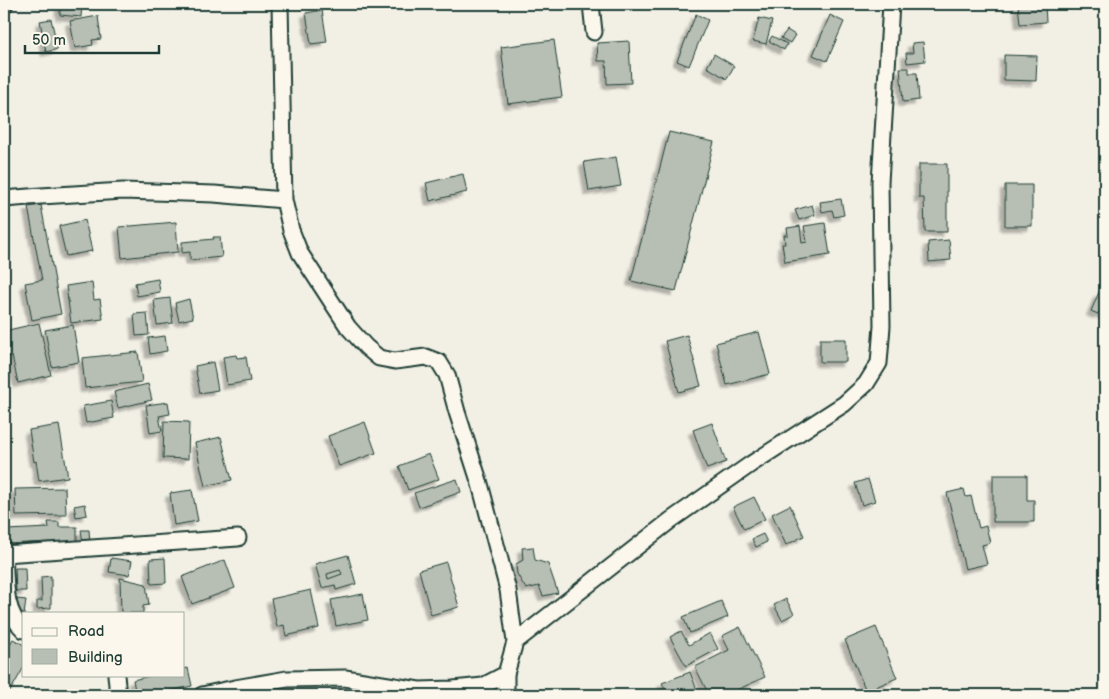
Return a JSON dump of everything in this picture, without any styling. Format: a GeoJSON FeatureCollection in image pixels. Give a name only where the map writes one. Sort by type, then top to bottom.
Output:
{"type":"FeatureCollection","features":[{"type":"Feature","properties":{"kind":"street"},"geometry":{"type":"LineString","coordinates":[[280,4],[284,200],[291,230],[300,253],[348,327],[366,347],[379,358],[395,361],[426,356],[439,362],[448,375],[457,412],[480,484],[508,590],[515,642],[506,674],[506,695]]}},
{"type":"Feature","properties":{"kind":"street"},"geometry":{"type":"LineString","coordinates":[[591,4],[594,32]]}},
{"type":"Feature","properties":{"kind":"street"},"geometry":{"type":"LineString","coordinates":[[515,642],[671,520],[751,464],[844,404],[866,384],[879,364],[882,326],[880,182],[891,4]]}},
{"type":"Feature","properties":{"kind":"street"},"geometry":{"type":"LineString","coordinates":[[4,199],[123,191],[214,194],[284,200]]}},
{"type":"Feature","properties":{"kind":"street"},"geometry":{"type":"LineString","coordinates":[[4,554],[238,538]]}},
{"type":"Feature","properties":{"kind":"street"},"geometry":{"type":"LineString","coordinates":[[4,550],[10,610],[18,625],[22,628]]}},
{"type":"Feature","properties":{"kind":"street"},"geometry":{"type":"LineString","coordinates":[[202,695],[287,679],[344,678],[419,690],[453,689],[482,686],[506,674]]}},
{"type":"Feature","properties":{"kind":"street"},"geometry":{"type":"LineString","coordinates":[[116,676],[118,695]]}},
{"type":"Feature","properties":{"kind":"building"},"geometry":{"type":"Polygon","coordinates":[[[60,4],[82,4],[81,17],[60,15],[60,4]]]}},
{"type":"Feature","properties":{"kind":"building"},"geometry":{"type":"Polygon","coordinates":[[[1018,4],[1045,4],[1046,22],[1020,24],[1018,4]]]}},
{"type":"Feature","properties":{"kind":"building"},"geometry":{"type":"Polygon","coordinates":[[[322,10],[327,42],[311,44],[306,13],[322,10]]]}},
{"type":"Feature","properties":{"kind":"building"},"geometry":{"type":"Polygon","coordinates":[[[696,14],[708,20],[689,66],[677,61],[696,14]]]}},
{"type":"Feature","properties":{"kind":"building"},"geometry":{"type":"Polygon","coordinates":[[[830,15],[844,22],[827,61],[813,55],[830,15]]]}},
{"type":"Feature","properties":{"kind":"building"},"geometry":{"type":"Polygon","coordinates":[[[98,16],[101,39],[92,40],[93,45],[75,48],[70,21],[98,16]]]}},
{"type":"Feature","properties":{"kind":"building"},"geometry":{"type":"Polygon","coordinates":[[[759,18],[772,21],[766,44],[753,41],[759,18]]]}},
{"type":"Feature","properties":{"kind":"building"},"geometry":{"type":"Polygon","coordinates":[[[51,19],[58,49],[46,52],[40,21],[51,19]]]}},
{"type":"Feature","properties":{"kind":"building"},"geometry":{"type":"Polygon","coordinates":[[[787,30],[795,35],[790,43],[781,38],[787,30]]]}},
{"type":"Feature","properties":{"kind":"building"},"geometry":{"type":"Polygon","coordinates":[[[772,36],[787,44],[784,50],[769,41],[772,36]]]}},
{"type":"Feature","properties":{"kind":"building"},"geometry":{"type":"Polygon","coordinates":[[[554,40],[562,97],[508,104],[501,47],[554,40]]]}},
{"type":"Feature","properties":{"kind":"building"},"geometry":{"type":"Polygon","coordinates":[[[629,41],[631,83],[607,84],[606,61],[598,61],[597,43],[629,41]]]}},
{"type":"Feature","properties":{"kind":"building"},"geometry":{"type":"Polygon","coordinates":[[[923,42],[925,61],[907,63],[906,53],[913,53],[912,43],[923,42]]]}},
{"type":"Feature","properties":{"kind":"building"},"geometry":{"type":"Polygon","coordinates":[[[714,54],[734,66],[727,79],[707,67],[714,54]]]}},
{"type":"Feature","properties":{"kind":"building"},"geometry":{"type":"Polygon","coordinates":[[[1004,55],[1037,56],[1036,81],[1004,80],[1004,55]]]}},
{"type":"Feature","properties":{"kind":"building"},"geometry":{"type":"Polygon","coordinates":[[[900,68],[909,68],[909,73],[917,73],[919,100],[903,102],[900,68]]]}},
{"type":"Feature","properties":{"kind":"building"},"geometry":{"type":"Polygon","coordinates":[[[669,132],[714,142],[676,291],[631,281],[669,132]]]}},
{"type":"Feature","properties":{"kind":"building"},"geometry":{"type":"Polygon","coordinates":[[[616,157],[621,186],[589,191],[584,162],[616,157]]]}},
{"type":"Feature","properties":{"kind":"building"},"geometry":{"type":"Polygon","coordinates":[[[919,164],[947,164],[947,232],[925,232],[924,198],[919,198],[919,164]]]}},
{"type":"Feature","properties":{"kind":"building"},"geometry":{"type":"Polygon","coordinates":[[[463,174],[467,192],[430,201],[426,183],[463,174]]]}},
{"type":"Feature","properties":{"kind":"building"},"geometry":{"type":"Polygon","coordinates":[[[1005,185],[1032,185],[1032,226],[1005,226],[1005,185]]]}},
{"type":"Feature","properties":{"kind":"building"},"geometry":{"type":"Polygon","coordinates":[[[841,199],[844,215],[834,217],[832,210],[822,212],[820,202],[841,199]]]}},
{"type":"Feature","properties":{"kind":"building"},"geometry":{"type":"Polygon","coordinates":[[[41,205],[61,314],[32,320],[25,283],[42,280],[28,207],[41,205]]]}},
{"type":"Feature","properties":{"kind":"building"},"geometry":{"type":"Polygon","coordinates":[[[812,205],[815,215],[799,220],[795,210],[812,205]]]}},
{"type":"Feature","properties":{"kind":"building"},"geometry":{"type":"Polygon","coordinates":[[[85,220],[92,251],[66,256],[59,226],[85,220]]]}},
{"type":"Feature","properties":{"kind":"building"},"geometry":{"type":"Polygon","coordinates":[[[176,222],[178,252],[122,258],[119,227],[176,222]]]}},
{"type":"Feature","properties":{"kind":"building"},"geometry":{"type":"Polygon","coordinates":[[[825,223],[830,255],[785,262],[782,244],[785,244],[784,235],[788,235],[787,228],[800,226],[802,243],[807,242],[804,226],[825,223]]]}},
{"type":"Feature","properties":{"kind":"building"},"geometry":{"type":"Polygon","coordinates":[[[213,237],[220,237],[222,257],[190,260],[190,252],[182,253],[182,242],[214,239],[213,237]]]}},
{"type":"Feature","properties":{"kind":"building"},"geometry":{"type":"Polygon","coordinates":[[[949,240],[951,260],[929,262],[928,242],[949,240]]]}},
{"type":"Feature","properties":{"kind":"building"},"geometry":{"type":"Polygon","coordinates":[[[158,279],[160,292],[137,296],[135,283],[158,279]]]}},
{"type":"Feature","properties":{"kind":"building"},"geometry":{"type":"Polygon","coordinates":[[[92,282],[94,300],[100,299],[103,319],[71,323],[66,286],[92,282]]]}},
{"type":"Feature","properties":{"kind":"building"},"geometry":{"type":"Polygon","coordinates":[[[1099,292],[1105,296],[1105,315],[1091,311],[1099,292]]]}},
{"type":"Feature","properties":{"kind":"building"},"geometry":{"type":"Polygon","coordinates":[[[170,298],[173,323],[157,325],[154,300],[170,298]]]}},
{"type":"Feature","properties":{"kind":"building"},"geometry":{"type":"Polygon","coordinates":[[[189,299],[193,318],[179,321],[175,303],[189,299]]]}},
{"type":"Feature","properties":{"kind":"building"},"geometry":{"type":"Polygon","coordinates":[[[147,313],[149,335],[136,336],[134,314],[147,313]]]}},
{"type":"Feature","properties":{"kind":"building"},"geometry":{"type":"Polygon","coordinates":[[[39,323],[51,375],[18,383],[12,356],[4,358],[4,331],[39,323]]]}},
{"type":"Feature","properties":{"kind":"building"},"geometry":{"type":"Polygon","coordinates":[[[73,325],[79,362],[52,367],[45,330],[73,325]]]}},
{"type":"Feature","properties":{"kind":"building"},"geometry":{"type":"Polygon","coordinates":[[[759,332],[770,374],[727,385],[716,343],[759,332]]]}},
{"type":"Feature","properties":{"kind":"building"},"geometry":{"type":"Polygon","coordinates":[[[687,335],[701,386],[679,392],[665,341],[687,335]]]}},
{"type":"Feature","properties":{"kind":"building"},"geometry":{"type":"Polygon","coordinates":[[[165,336],[167,351],[150,354],[148,338],[165,336]]]}},
{"type":"Feature","properties":{"kind":"building"},"geometry":{"type":"Polygon","coordinates":[[[820,339],[846,339],[846,362],[820,362],[820,339]]]}},
{"type":"Feature","properties":{"kind":"building"},"geometry":{"type":"Polygon","coordinates":[[[138,352],[142,382],[85,388],[82,358],[138,352]]]}},
{"type":"Feature","properties":{"kind":"building"},"geometry":{"type":"Polygon","coordinates":[[[236,355],[237,358],[246,357],[250,381],[227,385],[223,357],[236,355]]]}},
{"type":"Feature","properties":{"kind":"building"},"geometry":{"type":"Polygon","coordinates":[[[213,362],[218,390],[200,393],[195,366],[213,362]]]}},
{"type":"Feature","properties":{"kind":"building"},"geometry":{"type":"Polygon","coordinates":[[[148,384],[152,400],[118,408],[114,392],[148,384]]]}},
{"type":"Feature","properties":{"kind":"building"},"geometry":{"type":"Polygon","coordinates":[[[111,401],[114,418],[86,423],[83,406],[111,401]]]}},
{"type":"Feature","properties":{"kind":"building"},"geometry":{"type":"Polygon","coordinates":[[[168,402],[170,414],[159,416],[162,431],[150,433],[146,405],[168,402]]]}},
{"type":"Feature","properties":{"kind":"building"},"geometry":{"type":"Polygon","coordinates":[[[164,421],[189,422],[188,459],[163,458],[164,421]]]}},
{"type":"Feature","properties":{"kind":"building"},"geometry":{"type":"Polygon","coordinates":[[[365,422],[376,453],[339,466],[328,436],[365,422]]]}},
{"type":"Feature","properties":{"kind":"building"},"geometry":{"type":"Polygon","coordinates":[[[712,423],[726,462],[707,469],[693,430],[712,423]]]}},
{"type":"Feature","properties":{"kind":"building"},"geometry":{"type":"Polygon","coordinates":[[[59,425],[68,477],[39,481],[29,430],[59,425]]]}},
{"type":"Feature","properties":{"kind":"building"},"geometry":{"type":"Polygon","coordinates":[[[221,437],[232,480],[205,486],[195,443],[221,437]]]}},
{"type":"Feature","properties":{"kind":"building"},"geometry":{"type":"Polygon","coordinates":[[[429,454],[439,479],[408,490],[399,466],[429,454]]]}},
{"type":"Feature","properties":{"kind":"building"},"geometry":{"type":"Polygon","coordinates":[[[993,475],[1027,475],[1027,500],[1034,500],[1034,522],[993,522],[993,475]]]}},
{"type":"Feature","properties":{"kind":"building"},"geometry":{"type":"Polygon","coordinates":[[[457,479],[461,492],[419,507],[414,493],[457,479]]]}},
{"type":"Feature","properties":{"kind":"building"},"geometry":{"type":"Polygon","coordinates":[[[868,479],[875,501],[862,505],[855,483],[868,479]]]}},
{"type":"Feature","properties":{"kind":"building"},"geometry":{"type":"Polygon","coordinates":[[[65,488],[66,515],[16,516],[15,489],[65,488]]]}},
{"type":"Feature","properties":{"kind":"building"},"geometry":{"type":"Polygon","coordinates":[[[964,489],[966,497],[971,496],[979,528],[986,526],[990,543],[982,545],[987,564],[965,569],[947,493],[964,489]]]}},
{"type":"Feature","properties":{"kind":"building"},"geometry":{"type":"Polygon","coordinates":[[[192,490],[198,521],[174,525],[170,493],[192,490]]]}},
{"type":"Feature","properties":{"kind":"building"},"geometry":{"type":"Polygon","coordinates":[[[754,497],[765,519],[744,529],[733,507],[754,497]]]}},
{"type":"Feature","properties":{"kind":"building"},"geometry":{"type":"Polygon","coordinates":[[[85,504],[87,515],[76,517],[74,506],[85,504]]]}},
{"type":"Feature","properties":{"kind":"building"},"geometry":{"type":"Polygon","coordinates":[[[790,505],[804,536],[786,545],[772,514],[790,505]]]}},
{"type":"Feature","properties":{"kind":"building"},"geometry":{"type":"Polygon","coordinates":[[[48,522],[59,522],[59,527],[77,527],[77,541],[6,544],[6,530],[49,528],[48,522]]]}},
{"type":"Feature","properties":{"kind":"building"},"geometry":{"type":"Polygon","coordinates":[[[81,530],[89,530],[90,543],[83,543],[81,530]]]}},
{"type":"Feature","properties":{"kind":"building"},"geometry":{"type":"Polygon","coordinates":[[[763,534],[767,542],[756,547],[752,539],[763,534]]]}},
{"type":"Feature","properties":{"kind":"building"},"geometry":{"type":"Polygon","coordinates":[[[533,547],[535,560],[548,564],[558,593],[543,596],[539,586],[526,589],[517,574],[516,564],[523,560],[522,548],[533,547]]]}},
{"type":"Feature","properties":{"kind":"building"},"geometry":{"type":"Polygon","coordinates":[[[348,555],[356,584],[336,590],[335,585],[322,588],[315,564],[348,555]]]}},
{"type":"Feature","properties":{"kind":"building"},"geometry":{"type":"Polygon","coordinates":[[[111,558],[132,561],[129,575],[109,572],[111,558]]]}},
{"type":"Feature","properties":{"kind":"building"},"geometry":{"type":"Polygon","coordinates":[[[165,558],[166,583],[151,584],[150,559],[165,558]]]}},
{"type":"Feature","properties":{"kind":"building"},"geometry":{"type":"Polygon","coordinates":[[[225,560],[235,588],[192,604],[182,577],[225,560]]]}},
{"type":"Feature","properties":{"kind":"building"},"geometry":{"type":"Polygon","coordinates":[[[446,562],[459,607],[431,615],[419,570],[446,562]]]}},
{"type":"Feature","properties":{"kind":"building"},"geometry":{"type":"Polygon","coordinates":[[[15,568],[25,568],[26,591],[16,591],[15,568]]]}},
{"type":"Feature","properties":{"kind":"building"},"geometry":{"type":"Polygon","coordinates":[[[340,570],[342,574],[328,579],[327,574],[340,570]]]}},
{"type":"Feature","properties":{"kind":"building"},"geometry":{"type":"Polygon","coordinates":[[[51,576],[51,608],[37,609],[37,601],[42,601],[41,577],[51,576]]]}},
{"type":"Feature","properties":{"kind":"building"},"geometry":{"type":"Polygon","coordinates":[[[120,578],[146,584],[149,605],[143,606],[143,612],[121,612],[120,578]]]}},
{"type":"Feature","properties":{"kind":"building"},"geometry":{"type":"Polygon","coordinates":[[[311,590],[319,628],[286,636],[284,625],[277,627],[271,599],[311,590]]]}},
{"type":"Feature","properties":{"kind":"building"},"geometry":{"type":"Polygon","coordinates":[[[363,594],[368,620],[336,626],[331,600],[363,594]]]}},
{"type":"Feature","properties":{"kind":"building"},"geometry":{"type":"Polygon","coordinates":[[[17,599],[26,600],[24,612],[22,612],[22,615],[15,614],[17,599]]]}},
{"type":"Feature","properties":{"kind":"building"},"geometry":{"type":"Polygon","coordinates":[[[786,599],[794,614],[782,620],[774,605],[786,599]]]}},
{"type":"Feature","properties":{"kind":"building"},"geometry":{"type":"Polygon","coordinates":[[[721,601],[728,617],[690,633],[683,617],[721,601]]]}},
{"type":"Feature","properties":{"kind":"building"},"geometry":{"type":"Polygon","coordinates":[[[740,627],[765,677],[726,695],[709,695],[695,667],[729,650],[722,636],[740,627]]]}},
{"type":"Feature","properties":{"kind":"building"},"geometry":{"type":"Polygon","coordinates":[[[876,627],[897,678],[866,691],[845,640],[876,627]]]}},
{"type":"Feature","properties":{"kind":"building"},"geometry":{"type":"Polygon","coordinates":[[[681,631],[689,645],[710,633],[718,649],[686,666],[670,637],[681,631]]]}},
{"type":"Feature","properties":{"kind":"building"},"geometry":{"type":"Polygon","coordinates":[[[13,639],[22,644],[22,670],[8,695],[4,692],[4,647],[7,649],[13,639]]]}},
{"type":"Feature","properties":{"kind":"building"},"geometry":{"type":"Polygon","coordinates":[[[188,668],[192,686],[150,695],[136,695],[133,680],[149,676],[185,676],[185,669],[188,668]]]}},
{"type":"Feature","properties":{"kind":"building"},"geometry":{"type":"Polygon","coordinates":[[[690,672],[699,695],[668,695],[662,683],[690,672]]]}}]}
